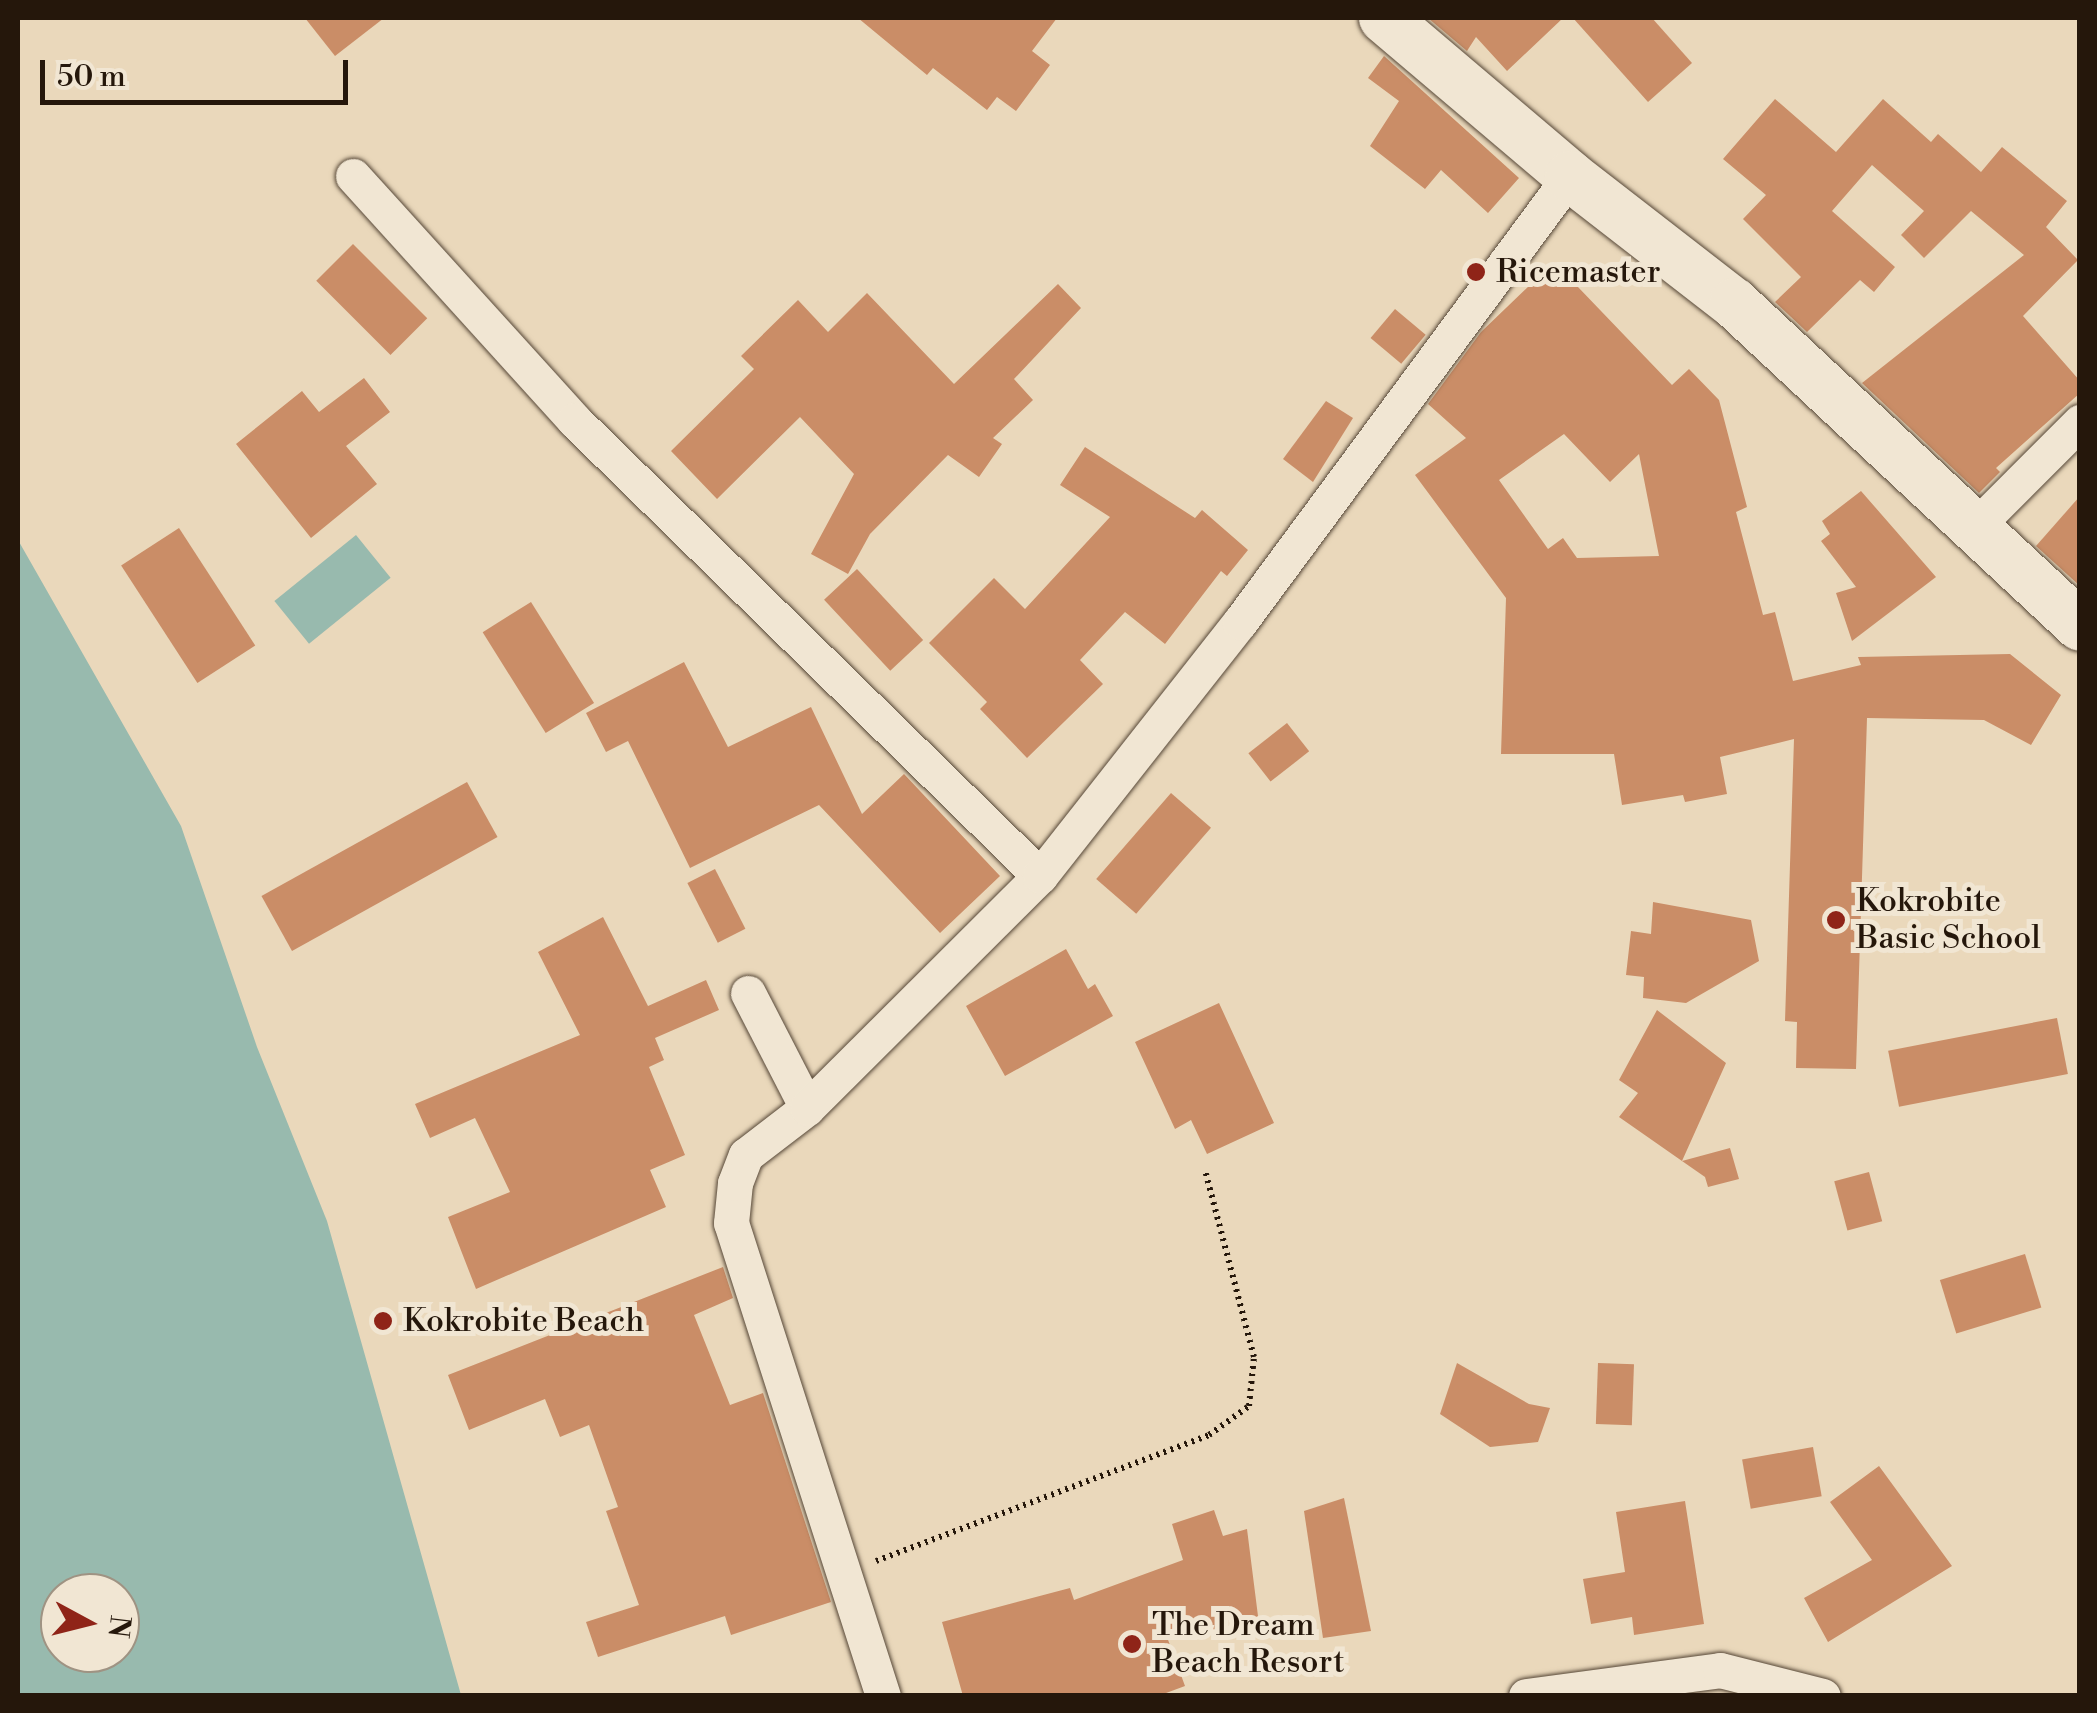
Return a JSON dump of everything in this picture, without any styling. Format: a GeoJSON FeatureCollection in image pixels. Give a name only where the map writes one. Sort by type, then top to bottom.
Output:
{"type":"FeatureCollection","features":[{"type":"Feature","properties":{"kind":"street"},"geometry":{"type":"LineString","coordinates":[[1384,18],[1570,176],[1734,303],[1972,530],[2080,626]]}},
{"type":"Feature","properties":{"kind":"street"},"geometry":{"type":"LineString","coordinates":[[353,176],[574,420],[1040,876]]}},
{"type":"Feature","properties":{"kind":"street"},"geometry":{"type":"LineString","coordinates":[[883,1696],[731,1223],[735,1183],[746,1155],[807,1108],[1040,876],[1240,622],[1570,176]]}},
{"type":"Feature","properties":{"kind":"street"},"geometry":{"type":"LineString","coordinates":[[1972,530],[2080,422]]}},
{"type":"Feature","properties":{"kind":"street"},"geometry":{"type":"LineString","coordinates":[[748,993],[807,1108]]}},
{"type":"Feature","properties":{"kind":"street"},"geometry":{"type":"LineString","coordinates":[[1526,1696],[1720,1670],[1823,1696]]}},
{"type":"Feature","properties":{"kind":"path"},"geometry":{"type":"LineString","coordinates":[[844,1574],[1209,1435],[1249,1406],[1254,1357],[1205,1170]]}},
{"type":"Feature","properties":{"kind":"water"},"geometry":{"type":"Polygon","coordinates":[[[356,535],[391,578],[309,644],[274,601],[356,535]]]}},
{"type":"Feature","properties":{"kind":"water"},"geometry":{"type":"Polygon","coordinates":[[[18,540],[181,826],[257,1047],[327,1221],[461,1695],[18,1695],[18,540]]]}},
{"type":"Feature","properties":{"kind":"building"},"geometry":{"type":"Polygon","coordinates":[[[305,18],[384,18],[335,56],[305,18]]]}},
{"type":"Feature","properties":{"kind":"building"},"geometry":{"type":"Polygon","coordinates":[[[858,18],[1057,18],[1032,51],[1050,65],[1016,111],[997,97],[987,110],[933,68],[927,75],[858,18]]]}},
{"type":"Feature","properties":{"kind":"building"},"geometry":{"type":"Polygon","coordinates":[[[1428,18],[1563,18],[1507,71],[1476,37],[1467,51],[1428,18]]]}},
{"type":"Feature","properties":{"kind":"building"},"geometry":{"type":"Polygon","coordinates":[[[1573,18],[1652,18],[1692,63],[1648,102],[1573,18]]]}},
{"type":"Feature","properties":{"kind":"building"},"geometry":{"type":"Polygon","coordinates":[[[1384,56],[1519,178],[1488,213],[1441,170],[1425,189],[1370,146],[1399,101],[1368,78],[1384,56]]]}},
{"type":"Feature","properties":{"kind":"building"},"geometry":{"type":"Polygon","coordinates":[[[1775,99],[1836,152],[1883,99],[1931,142],[1938,134],[1981,172],[2002,147],[2067,201],[2046,227],[2078,260],[2023,316],[2080,381],[2080,393],[1996,468],[2000,472],[1979,493],[1862,383],[2024,255],[1971,211],[1924,258],[1901,235],[1924,211],[1872,165],[1832,211],[1895,267],[1874,292],[1860,280],[1807,332],[1775,302],[1801,277],[1743,219],[1766,195],[1723,159],[1775,99]]]}},
{"type":"Feature","properties":{"kind":"building"},"geometry":{"type":"Polygon","coordinates":[[[353,244],[427,318],[390,355],[316,281],[353,244]]]}},
{"type":"Feature","properties":{"kind":"building"},"geometry":{"type":"Polygon","coordinates":[[[1554,262],[1672,385],[1689,369],[1719,400],[1747,507],[1736,512],[1763,615],[1775,612],[1793,681],[1861,665],[1858,657],[2010,654],[2061,695],[2031,745],[1984,720],[1867,718],[1856,1069],[1796,1068],[1797,1022],[1785,1021],[1794,739],[1720,757],[1727,794],[1685,802],[1683,795],[1622,805],[1614,754],[1501,754],[1506,598],[1415,475],[1466,438],[1428,404],[1481,332],[1554,262]],[[1564,434],[1499,480],[1548,549],[1563,538],[1577,558],[1659,556],[1639,454],[1610,482],[1564,434]]]}},
{"type":"Feature","properties":{"kind":"building"},"geometry":{"type":"Polygon","coordinates":[[[1058,284],[1081,308],[1014,379],[1033,400],[993,438],[1002,444],[979,477],[948,455],[870,534],[848,574],[811,554],[854,474],[800,417],[717,499],[671,451],[754,369],[741,356],[798,300],[828,332],[867,293],[954,384],[1058,284]]]}},
{"type":"Feature","properties":{"kind":"building"},"geometry":{"type":"Polygon","coordinates":[[[1395,309],[1426,335],[1401,364],[1371,338],[1395,309]]]}},
{"type":"Feature","properties":{"kind":"building"},"geometry":{"type":"Polygon","coordinates":[[[364,378],[390,412],[346,446],[377,484],[311,538],[236,444],[302,391],[319,412],[364,378]]]}},
{"type":"Feature","properties":{"kind":"building"},"geometry":{"type":"Polygon","coordinates":[[[1326,401],[1353,418],[1313,482],[1283,459],[1326,401]]]}},
{"type":"Feature","properties":{"kind":"building"},"geometry":{"type":"Polygon","coordinates":[[[1085,447],[1195,518],[1202,510],[1248,550],[1227,576],[1221,571],[1165,644],[1125,612],[1080,660],[1103,684],[1027,758],[980,709],[987,702],[929,643],[994,578],[1025,609],[1110,517],[1060,485],[1085,447]]]}},
{"type":"Feature","properties":{"kind":"building"},"geometry":{"type":"Polygon","coordinates":[[[1861,491],[1936,577],[1852,641],[1836,593],[1856,587],[1821,541],[1830,534],[1822,521],[1861,491]]]}},
{"type":"Feature","properties":{"kind":"building"},"geometry":{"type":"Polygon","coordinates":[[[2080,496],[2080,586],[2036,546],[2080,496]]]}},
{"type":"Feature","properties":{"kind":"building"},"geometry":{"type":"Polygon","coordinates":[[[179,528],[255,645],[197,683],[121,566],[179,528]]]}},
{"type":"Feature","properties":{"kind":"building"},"geometry":{"type":"Polygon","coordinates":[[[857,569],[923,640],[890,671],[824,600],[857,569]]]}},
{"type":"Feature","properties":{"kind":"building"},"geometry":{"type":"Polygon","coordinates":[[[531,602],[594,703],[546,733],[483,632],[531,602]]]}},
{"type":"Feature","properties":{"kind":"building"},"geometry":{"type":"Polygon","coordinates":[[[684,662],[728,747],[811,707],[862,814],[904,774],[1000,876],[940,933],[819,805],[690,868],[628,741],[606,752],[586,713],[684,662]]]}},
{"type":"Feature","properties":{"kind":"building"},"geometry":{"type":"Polygon","coordinates":[[[1287,723],[1309,751],[1271,782],[1248,753],[1287,723]]]}},
{"type":"Feature","properties":{"kind":"building"},"geometry":{"type":"Polygon","coordinates":[[[467,782],[498,837],[292,951],[261,896],[467,782]]]}},
{"type":"Feature","properties":{"kind":"building"},"geometry":{"type":"Polygon","coordinates":[[[1171,793],[1211,828],[1136,914],[1096,879],[1171,793]]]}},
{"type":"Feature","properties":{"kind":"building"},"geometry":{"type":"Polygon","coordinates":[[[715,869],[745,929],[718,943],[687,883],[715,869]]]}},
{"type":"Feature","properties":{"kind":"building"},"geometry":{"type":"Polygon","coordinates":[[[1653,902],[1751,920],[1759,961],[1686,1003],[1643,998],[1644,977],[1626,975],[1631,931],[1651,934],[1653,902]]]}},
{"type":"Feature","properties":{"kind":"building"},"geometry":{"type":"Polygon","coordinates":[[[603,917],[648,1006],[706,980],[719,1010],[655,1038],[664,1060],[649,1067],[685,1155],[650,1170],[666,1207],[476,1289],[448,1217],[510,1192],[475,1118],[430,1138],[415,1104],[580,1035],[538,952],[603,917]]]}},
{"type":"Feature","properties":{"kind":"building"},"geometry":{"type":"Polygon","coordinates":[[[1066,949],[1088,989],[1095,984],[1113,1016],[1005,1076],[966,1006],[1066,949]]]}},
{"type":"Feature","properties":{"kind":"building"},"geometry":{"type":"Polygon","coordinates":[[[1219,1003],[1274,1123],[1207,1154],[1191,1120],[1175,1129],[1135,1042],[1219,1003]]]}},
{"type":"Feature","properties":{"kind":"building"},"geometry":{"type":"Polygon","coordinates":[[[1657,1010],[1726,1063],[1682,1161],[1619,1117],[1638,1093],[1619,1080],[1657,1010]]]}},
{"type":"Feature","properties":{"kind":"building"},"geometry":{"type":"Polygon","coordinates":[[[2057,1018],[2068,1074],[1899,1107],[1888,1051],[2057,1018]]]}},
{"type":"Feature","properties":{"kind":"building"},"geometry":{"type":"Polygon","coordinates":[[[1730,1148],[1739,1179],[1708,1187],[1705,1177],[1682,1161],[1730,1148]]]}},
{"type":"Feature","properties":{"kind":"building"},"geometry":{"type":"Polygon","coordinates":[[[1869,1172],[1882,1221],[1847,1231],[1834,1181],[1869,1172]]]}},
{"type":"Feature","properties":{"kind":"building"},"geometry":{"type":"Polygon","coordinates":[[[2025,1254],[2041,1308],[1956,1334],[1940,1280],[2025,1254]]]}},
{"type":"Feature","properties":{"kind":"building"},"geometry":{"type":"Polygon","coordinates":[[[723,1267],[733,1298],[694,1315],[730,1405],[763,1393],[831,1602],[731,1635],[725,1616],[598,1657],[586,1622],[639,1605],[606,1511],[618,1507],[589,1425],[560,1437],[545,1399],[469,1430],[448,1375],[723,1267]]]}},
{"type":"Feature","properties":{"kind":"building"},"geometry":{"type":"Polygon","coordinates":[[[1457,1363],[1529,1404],[1550,1408],[1538,1442],[1490,1447],[1440,1414],[1457,1363]]]}},
{"type":"Feature","properties":{"kind":"building"},"geometry":{"type":"Polygon","coordinates":[[[1598,1363],[1634,1364],[1632,1425],[1596,1424],[1598,1363]]]}},
{"type":"Feature","properties":{"kind":"building"},"geometry":{"type":"Polygon","coordinates":[[[1813,1447],[1822,1496],[1751,1509],[1742,1460],[1813,1447]]]}},
{"type":"Feature","properties":{"kind":"building"},"geometry":{"type":"Polygon","coordinates":[[[1879,1466],[1952,1566],[1828,1642],[1804,1598],[1872,1560],[1830,1502],[1879,1466]]]}},
{"type":"Feature","properties":{"kind":"building"},"geometry":{"type":"Polygon","coordinates":[[[1344,1498],[1371,1631],[1323,1638],[1304,1511],[1344,1498]]]}},
{"type":"Feature","properties":{"kind":"building"},"geometry":{"type":"Polygon","coordinates":[[[1685,1501],[1704,1624],[1634,1635],[1632,1617],[1591,1624],[1583,1579],[1625,1572],[1616,1512],[1685,1501]]]}},
{"type":"Feature","properties":{"kind":"building"},"geometry":{"type":"Polygon","coordinates":[[[1214,1510],[1223,1536],[1247,1529],[1259,1624],[1167,1637],[1185,1686],[1158,1696],[963,1696],[942,1622],[1070,1588],[1074,1600],[1183,1560],[1172,1524],[1214,1510]]]}},
{"type":"Feature","properties":{"kind":"place","name":"Ricemaster"},"geometry":{"type":"Point","coordinates":[1476,272]}},
{"type":"Feature","properties":{"kind":"place","name":"Kokrobite Basic School"},"geometry":{"type":"Point","coordinates":[1836,920]}},
{"type":"Feature","properties":{"kind":"place","name":"Kokrobite Beach"},"geometry":{"type":"Point","coordinates":[383,1321]}},
{"type":"Feature","properties":{"kind":"place","name":"The Dream Beach Resort"},"geometry":{"type":"Point","coordinates":[1132,1644]}}]}
